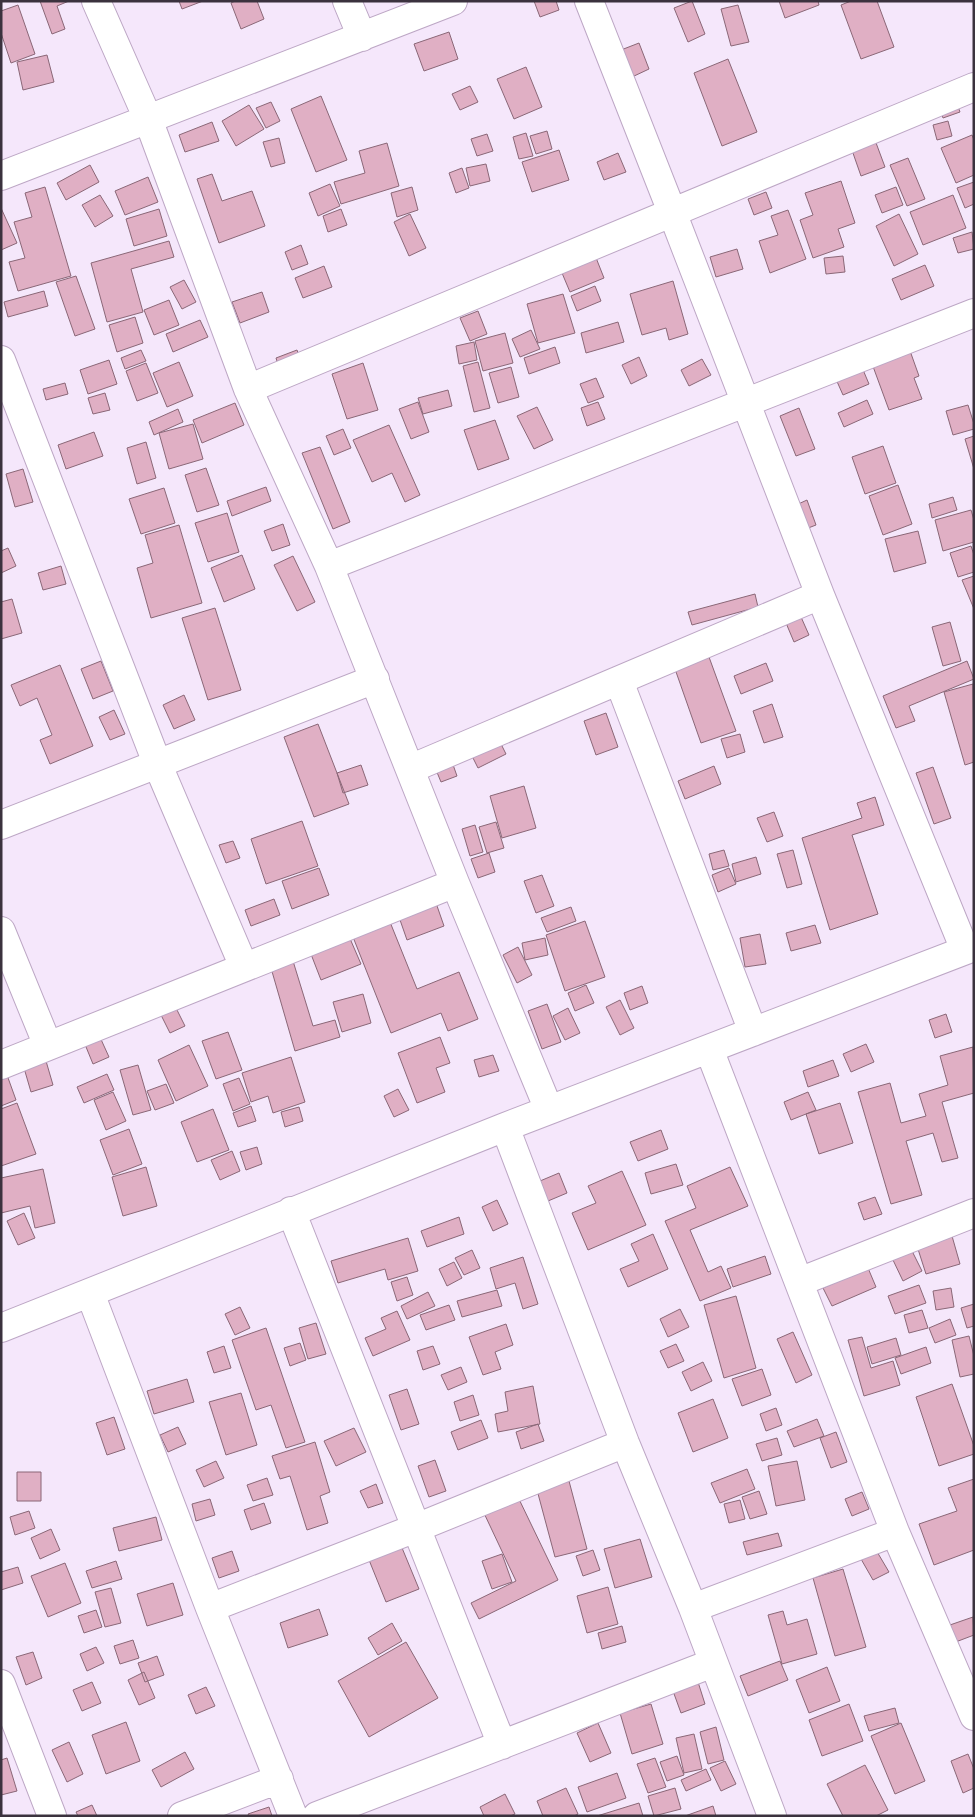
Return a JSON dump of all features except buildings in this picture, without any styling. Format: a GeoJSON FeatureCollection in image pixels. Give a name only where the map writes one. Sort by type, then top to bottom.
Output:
{"type":"FeatureCollection","features":[{"type":"Feature","properties":{"kind":"street"},"geometry":{"type":"LineString","coordinates":[[96,1],[148,119],[248,389],[330,566],[455,882],[549,1110]]}},
{"type":"Feature","properties":{"kind":"street"},"geometry":{"type":"LineString","coordinates":[[347,1],[362,37]]}},
{"type":"Feature","properties":{"kind":"street"},"geometry":{"type":"LineString","coordinates":[[1,176],[453,1]]}},
{"type":"Feature","properties":{"kind":"street"},"geometry":{"type":"LineString","coordinates":[[1,1328],[291,1211],[969,948],[820,595],[589,1]]}},
{"type":"Feature","properties":{"kind":"street"},"geometry":{"type":"LineString","coordinates":[[248,389],[974,87]]}},
{"type":"Feature","properties":{"kind":"street"},"geometry":{"type":"LineString","coordinates":[[330,566],[974,313]]}},
{"type":"Feature","properties":{"kind":"street"},"geometry":{"type":"LineString","coordinates":[[1,360],[157,763],[244,967]]}},
{"type":"Feature","properties":{"kind":"street"},"geometry":{"type":"LineString","coordinates":[[410,769],[820,595]]}},
{"type":"Feature","properties":{"kind":"street"},"geometry":{"type":"LineString","coordinates":[[1,825],[376,679]]}},
{"type":"Feature","properties":{"kind":"street"},"geometry":{"type":"LineString","coordinates":[[619,681],[753,1032]]}},
{"type":"Feature","properties":{"kind":"street"},"geometry":{"type":"LineString","coordinates":[[1,1064],[455,882]]}},
{"type":"Feature","properties":{"kind":"street"},"geometry":{"type":"LineString","coordinates":[[1,931],[48,1046]]}},
{"type":"Feature","properties":{"kind":"street"},"geometry":{"type":"LineString","coordinates":[[709,1049],[896,1532],[974,1716]]}},
{"type":"Feature","properties":{"kind":"street"},"geometry":{"type":"LineString","coordinates":[[505,1127],[772,1816]]}},
{"type":"Feature","properties":{"kind":"street"},"geometry":{"type":"LineString","coordinates":[[291,1211],[502,1746]]}},
{"type":"Feature","properties":{"kind":"street"},"geometry":{"type":"LineString","coordinates":[[799,1282],[974,1213]]}},
{"type":"Feature","properties":{"kind":"street"},"geometry":{"type":"LineString","coordinates":[[90,1293],[210,1608],[293,1816]]}},
{"type":"Feature","properties":{"kind":"street"},"geometry":{"type":"LineString","coordinates":[[210,1608],[416,1528],[626,1443]]}},
{"type":"Feature","properties":{"kind":"street"},"geometry":{"type":"LineString","coordinates":[[693,1608],[896,1532]]}},
{"type":"Feature","properties":{"kind":"street"},"geometry":{"type":"LineString","coordinates":[[317,1816],[713,1663]]}},
{"type":"Feature","properties":{"kind":"street"},"geometry":{"type":"LineString","coordinates":[[1,1684],[52,1816]]}},
{"type":"Feature","properties":{"kind":"street"},"geometry":{"type":"LineString","coordinates":[[182,1816],[278,1779]]}}]}
